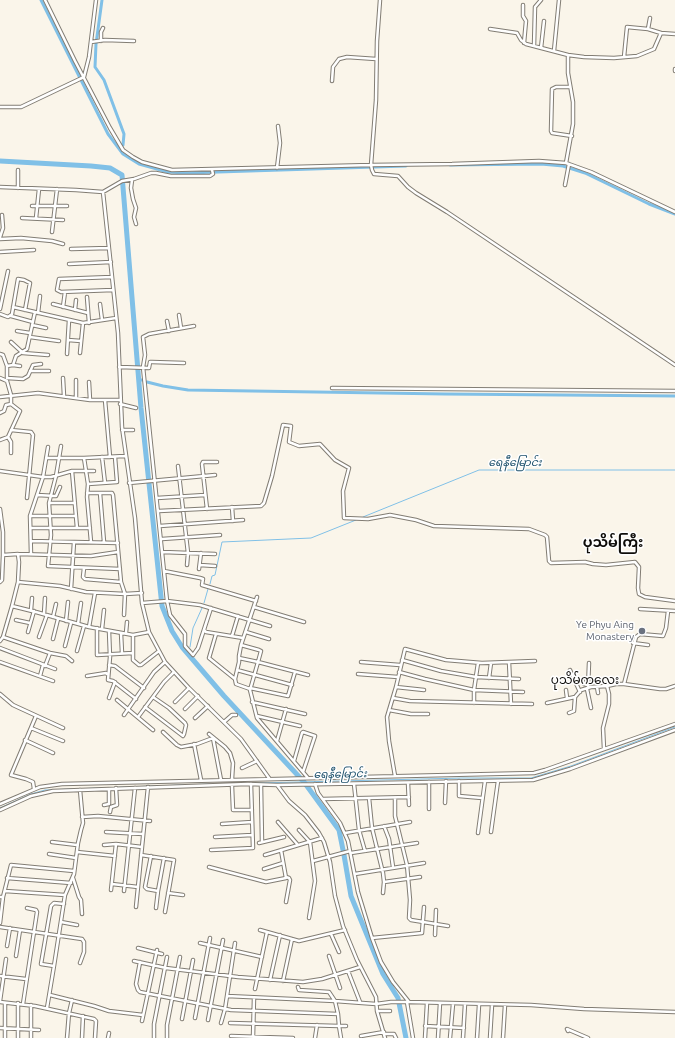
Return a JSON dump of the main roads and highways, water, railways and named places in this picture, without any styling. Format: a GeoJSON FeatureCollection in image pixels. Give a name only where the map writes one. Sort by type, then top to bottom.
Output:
{"type":"FeatureCollection","features":[{"type":"Feature","properties":{"kind":"waterway"},"geometry":{"type":"LineString","coordinates":[[41,0],[108,134],[123,154],[139,164],[168,172],[187,173],[406,166]]}},
{"type":"Feature","properties":{"kind":"waterway"},"geometry":{"type":"LineString","coordinates":[[102,0],[96,44],[95,67],[104,80],[124,134],[123,145]]}},
{"type":"Feature","properties":{"kind":"waterway"},"geometry":{"type":"LineString","coordinates":[[0,161],[110,168],[122,175],[141,408],[162,606],[172,631],[182,647],[224,696],[304,782],[339,830],[343,850]]}},
{"type":"Feature","properties":{"kind":"waterway"},"geometry":{"type":"LineString","coordinates":[[450,165],[541,164],[563,166],[585,173],[649,204],[675,214]]}},
{"type":"Feature","properties":{"kind":"waterway"},"geometry":{"type":"LineString","coordinates":[[147,382],[188,390],[675,396]]}},
{"type":"Feature","properties":{"kind":"waterway","name":"ရေနီမြောင်း"},"geometry":{"type":"LineString","coordinates":[[363,517],[479,470],[675,470]]}},
{"type":"Feature","properties":{"kind":"waterway","name":"ရေနီမြောင်း"},"geometry":{"type":"LineString","coordinates":[[210,584],[212,576],[215,575],[222,542],[311,538],[356,520]]}},
{"type":"Feature","properties":{"kind":"waterway","name":"ရေနီမြောင်း"},"geometry":{"type":"LineString","coordinates":[[204,603],[208,589]]}},
{"type":"Feature","properties":{"kind":"waterway","name":"ရေနီမြောင်း"},"geometry":{"type":"LineString","coordinates":[[190,647],[193,628],[202,608]]}},
{"type":"Feature","properties":{"kind":"waterway","name":"ရေနီမြောင်း"},"geometry":{"type":"LineString","coordinates":[[257,783],[463,778],[531,778],[571,766],[675,727]]}},
{"type":"Feature","properties":{"kind":"waterway","name":"ရေနီမြောင်း"},"geometry":{"type":"LineString","coordinates":[[0,808],[31,794],[45,790],[210,784]]}},
{"type":"Feature","properties":{"kind":"waterway"},"geometry":{"type":"LineString","coordinates":[[344,855],[351,896],[383,974],[398,998],[406,1038]]}},
{"type":"Feature","properties":{"kind":"place","name":"Ye Phyu Aing Monastery"},"geometry":{"type":"Point","coordinates":[642,631]}},
{"type":"Feature","properties":{"kind":"district","name":"ပုသိမ်ကြီး"},"geometry":{"type":"Point","coordinates":[613,542]}},
{"type":"Feature","properties":{"kind":"district","name":"ပုသိမ်ကလေး"},"geometry":{"type":"Point","coordinates":[585,680]}}]}
